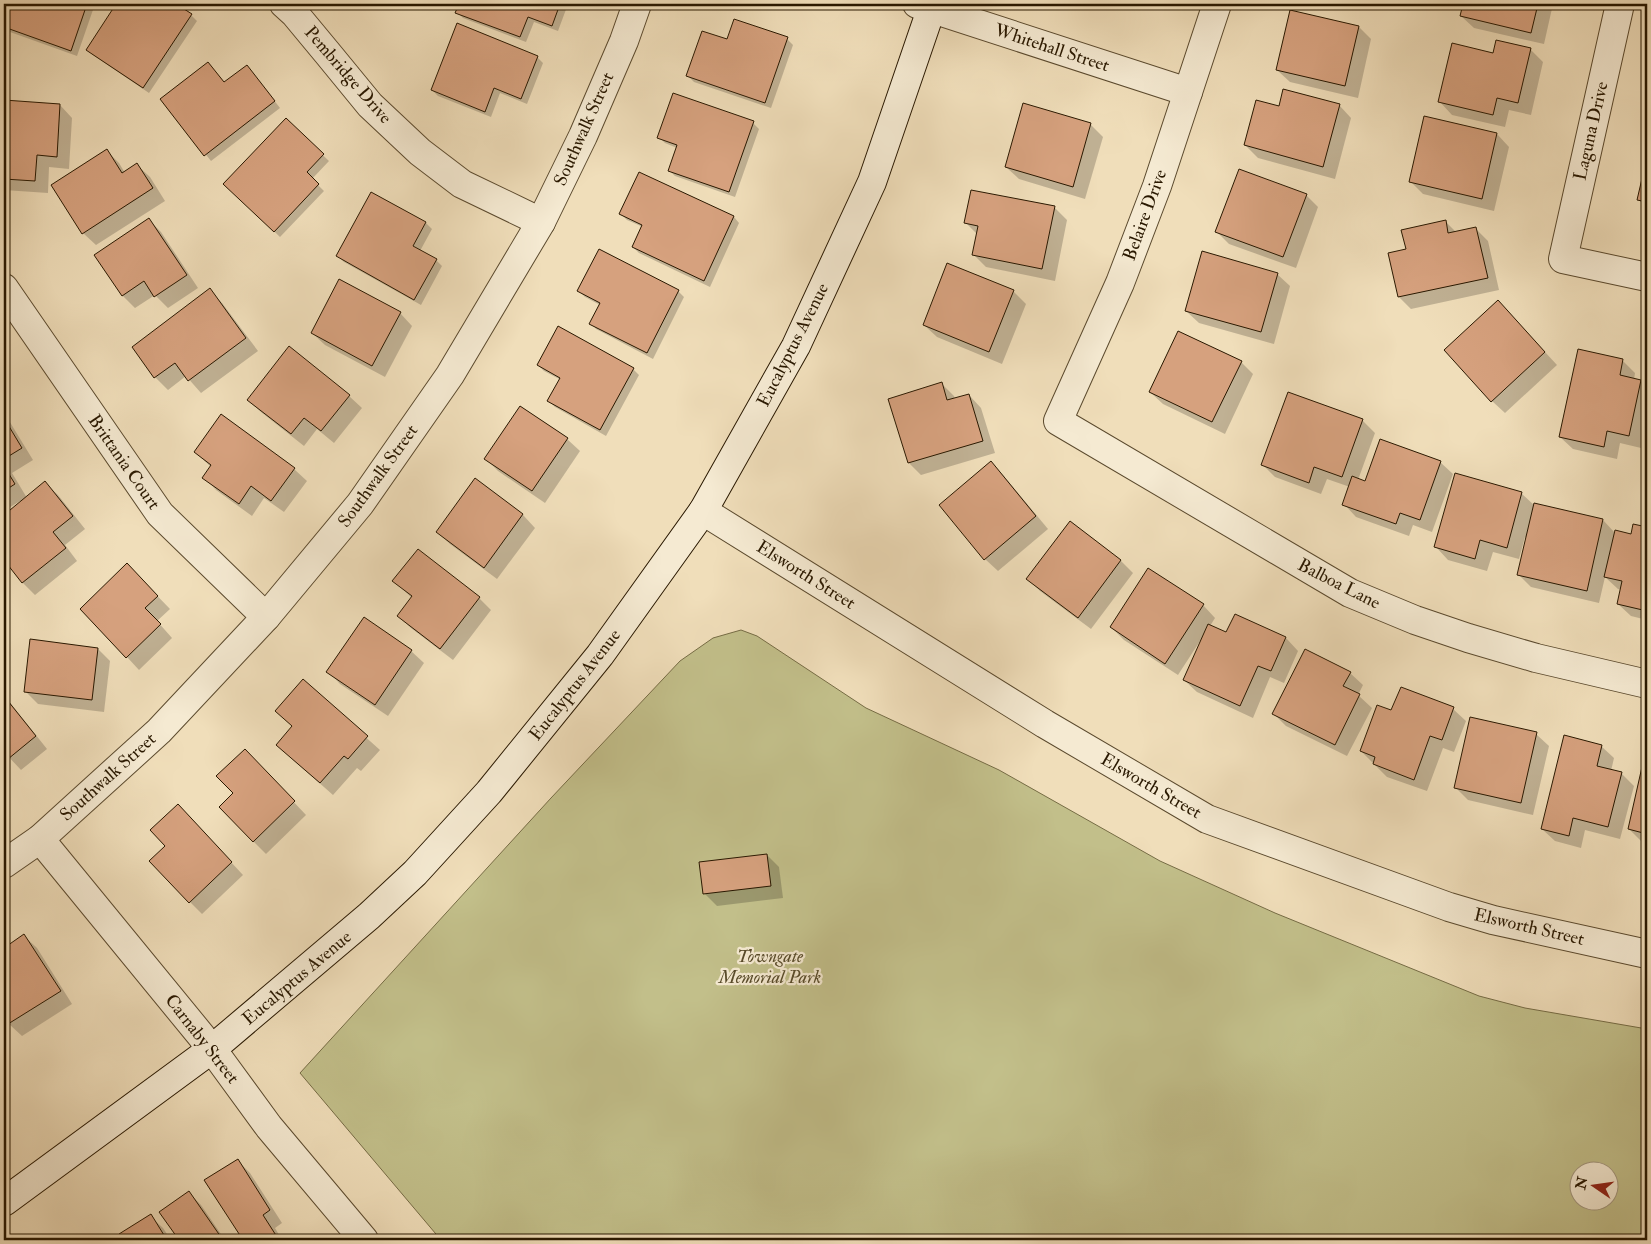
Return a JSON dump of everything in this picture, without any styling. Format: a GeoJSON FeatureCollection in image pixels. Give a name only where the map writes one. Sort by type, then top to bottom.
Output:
{"type":"FeatureCollection","features":[{"type":"Feature","properties":{"kind":"street","name":"Pembridge Drive"},"geometry":{"type":"LineString","coordinates":[[284,4],[330,55],[370,105],[420,152],[462,184],[541,222]]}},
{"type":"Feature","properties":{"kind":"street","name":"Southwalk Street"},"geometry":{"type":"LineString","coordinates":[[4,864],[40,838],[158,730],[266,617],[360,504],[450,375],[541,222],[583,136],[624,41],[637,4]]}},
{"type":"Feature","properties":{"kind":"street","name":"Belaire Drive"},"geometry":{"type":"LineString","coordinates":[[1058,421],[1120,284],[1157,186],[1217,4]]}},
{"type":"Feature","properties":{"kind":"street","name":"Laguna Drive"},"geometry":{"type":"LineString","coordinates":[[1620,4],[1563,259],[1647,277]]}},
{"type":"Feature","properties":{"kind":"street","name":"Whitehall Street"},"geometry":{"type":"LineString","coordinates":[[927,5],[1188,92]]}},
{"type":"Feature","properties":{"kind":"street","name":"Eucalyptus Avenue"},"geometry":{"type":"LineString","coordinates":[[4,1202],[212,1050],[369,916],[415,873],[489,792],[600,656],[703,511],[796,346],[872,182],[927,5]]}},
{"type":"Feature","properties":{"kind":"street","name":"Brittania Court"},"geometry":{"type":"LineString","coordinates":[[4,288],[160,514],[266,617]]}},
{"type":"Feature","properties":{"kind":"street","name":"Balboa Lane"},"geometry":{"type":"LineString","coordinates":[[1058,421],[1350,593],[1414,620],[1468,638],[1536,658],[1647,684]]}},
{"type":"Feature","properties":{"kind":"street","name":"Elsworth Street"},"geometry":{"type":"LineString","coordinates":[[703,511],[1045,724],[1207,818],[1449,907],[1493,920],[1647,954]]}},
{"type":"Feature","properties":{"kind":"street","name":"Carnaby Street"},"geometry":{"type":"LineString","coordinates":[[40,838],[212,1050],[269,1126],[364,1240]]}},
{"type":"Feature","properties":{"kind":"green space","name":"Towngate Memorial Park"},"geometry":{"type":"Polygon","coordinates":[[[741,630],[757,636],[866,708],[999,770],[1160,861],[1275,913],[1479,996],[1525,1008],[1647,1029],[1647,1240],[441,1240],[300,1073],[551,798],[680,661],[713,638],[741,630]]]}},
{"type":"Feature","properties":{"kind":"building"},"geometry":{"type":"Polygon","coordinates":[[[11,4],[87,4],[71,51],[4,27],[11,4]]]}},
{"type":"Feature","properties":{"kind":"building"},"geometry":{"type":"Polygon","coordinates":[[[116,4],[135,4],[143,9],[147,4],[176,4],[192,14],[143,88],[86,50],[116,4]]]}},
{"type":"Feature","properties":{"kind":"building"},"geometry":{"type":"Polygon","coordinates":[[[459,4],[560,4],[552,26],[528,17],[520,37],[455,13],[459,4]]]}},
{"type":"Feature","properties":{"kind":"building"},"geometry":{"type":"Polygon","coordinates":[[[1463,4],[1538,4],[1531,33],[1460,16],[1463,4]]]}},
{"type":"Feature","properties":{"kind":"building"},"geometry":{"type":"Polygon","coordinates":[[[1290,10],[1359,26],[1345,86],[1276,70],[1290,10]]]}},
{"type":"Feature","properties":{"kind":"building"},"geometry":{"type":"Polygon","coordinates":[[[734,19],[788,37],[765,103],[686,76],[702,31],[727,39],[734,19]]]}},
{"type":"Feature","properties":{"kind":"building"},"geometry":{"type":"Polygon","coordinates":[[[457,23],[538,56],[521,99],[494,88],[485,112],[431,90],[457,23]]]}},
{"type":"Feature","properties":{"kind":"building"},"geometry":{"type":"Polygon","coordinates":[[[1496,40],[1531,48],[1518,103],[1497,98],[1493,115],[1438,102],[1452,43],[1493,53],[1496,40]]]}},
{"type":"Feature","properties":{"kind":"building"},"geometry":{"type":"Polygon","coordinates":[[[208,62],[224,82],[247,65],[275,101],[204,156],[160,99],[208,62]]]}},
{"type":"Feature","properties":{"kind":"building"},"geometry":{"type":"Polygon","coordinates":[[[1283,89],[1340,104],[1323,167],[1244,145],[1256,100],[1279,106],[1283,89]]]}},
{"type":"Feature","properties":{"kind":"building"},"geometry":{"type":"Polygon","coordinates":[[[673,93],[754,121],[729,192],[668,171],[677,145],[657,138],[673,93]]]}},
{"type":"Feature","properties":{"kind":"building"},"geometry":{"type":"Polygon","coordinates":[[[4,100],[60,104],[57,157],[37,155],[35,181],[4,179],[4,100]]]}},
{"type":"Feature","properties":{"kind":"building"},"geometry":{"type":"Polygon","coordinates":[[[1023,103],[1091,123],[1073,187],[1005,167],[1023,103]]]}},
{"type":"Feature","properties":{"kind":"building"},"geometry":{"type":"Polygon","coordinates":[[[1424,116],[1497,133],[1482,199],[1409,182],[1424,116]]]}},
{"type":"Feature","properties":{"kind":"building"},"geometry":{"type":"Polygon","coordinates":[[[286,118],[324,154],[307,172],[319,184],[274,232],[223,184],[286,118]]]}},
{"type":"Feature","properties":{"kind":"building"},"geometry":{"type":"Polygon","coordinates":[[[107,149],[122,173],[137,163],[153,188],[82,234],[51,185],[107,149]]]}},
{"type":"Feature","properties":{"kind":"building"},"geometry":{"type":"Polygon","coordinates":[[[1647,157],[1647,202],[1637,200],[1647,157]]]}},
{"type":"Feature","properties":{"kind":"building"},"geometry":{"type":"Polygon","coordinates":[[[1239,169],[1307,194],[1283,257],[1215,232],[1239,169]]]}},
{"type":"Feature","properties":{"kind":"building"},"geometry":{"type":"Polygon","coordinates":[[[639,172],[734,216],[704,281],[632,247],[642,225],[619,214],[639,172]]]}},
{"type":"Feature","properties":{"kind":"building"},"geometry":{"type":"Polygon","coordinates":[[[971,190],[1055,206],[1042,269],[972,255],[978,226],[964,223],[971,190]]]}},
{"type":"Feature","properties":{"kind":"building"},"geometry":{"type":"Polygon","coordinates":[[[371,192],[426,222],[413,246],[437,259],[414,300],[336,256],[371,192]]]}},
{"type":"Feature","properties":{"kind":"building"},"geometry":{"type":"Polygon","coordinates":[[[149,218],[187,275],[154,297],[144,281],[122,296],[94,255],[149,218]]]}},
{"type":"Feature","properties":{"kind":"building"},"geometry":{"type":"Polygon","coordinates":[[[1446,220],[1448,233],[1476,227],[1488,278],[1398,297],[1388,253],[1406,249],[1401,230],[1446,220]]]}},
{"type":"Feature","properties":{"kind":"building"},"geometry":{"type":"Polygon","coordinates":[[[599,249],[679,290],[647,353],[589,324],[600,303],[577,291],[599,249]]]}},
{"type":"Feature","properties":{"kind":"building"},"geometry":{"type":"Polygon","coordinates":[[[1202,251],[1278,273],[1261,332],[1185,311],[1202,251]]]}},
{"type":"Feature","properties":{"kind":"building"},"geometry":{"type":"Polygon","coordinates":[[[947,263],[1014,290],[989,352],[923,325],[947,263]]]}},
{"type":"Feature","properties":{"kind":"building"},"geometry":{"type":"Polygon","coordinates":[[[339,279],[401,312],[372,366],[311,333],[339,279]]]}},
{"type":"Feature","properties":{"kind":"building"},"geometry":{"type":"Polygon","coordinates":[[[210,288],[246,338],[188,381],[175,363],[154,378],[132,347],[210,288]]]}},
{"type":"Feature","properties":{"kind":"building"},"geometry":{"type":"Polygon","coordinates":[[[1498,300],[1545,352],[1491,402],[1444,350],[1498,300]]]}},
{"type":"Feature","properties":{"kind":"building"},"geometry":{"type":"Polygon","coordinates":[[[558,326],[634,368],[600,430],[547,401],[560,378],[537,365],[558,326]]]}},
{"type":"Feature","properties":{"kind":"building"},"geometry":{"type":"Polygon","coordinates":[[[1178,331],[1242,361],[1212,422],[1149,392],[1178,331]]]}},
{"type":"Feature","properties":{"kind":"building"},"geometry":{"type":"Polygon","coordinates":[[[289,346],[350,395],[321,431],[304,418],[291,434],[247,400],[289,346]]]}},
{"type":"Feature","properties":{"kind":"building"},"geometry":{"type":"Polygon","coordinates":[[[1578,349],[1623,359],[1620,375],[1641,380],[1629,436],[1607,431],[1604,447],[1559,437],[1578,349]]]}},
{"type":"Feature","properties":{"kind":"building"},"geometry":{"type":"Polygon","coordinates":[[[942,382],[947,400],[969,394],[983,441],[908,463],[888,399],[942,382]]]}},
{"type":"Feature","properties":{"kind":"building"},"geometry":{"type":"Polygon","coordinates":[[[1288,392],[1363,419],[1342,477],[1314,467],[1309,483],[1261,465],[1288,392]]]}},
{"type":"Feature","properties":{"kind":"building"},"geometry":{"type":"Polygon","coordinates":[[[520,406],[568,438],[532,491],[484,459],[520,406]]]}},
{"type":"Feature","properties":{"kind":"building"},"geometry":{"type":"Polygon","coordinates":[[[221,414],[295,468],[271,501],[251,486],[239,504],[202,478],[211,465],[194,452],[221,414]]]}},
{"type":"Feature","properties":{"kind":"building"},"geometry":{"type":"Polygon","coordinates":[[[4,418],[22,448],[4,459],[4,418]]]}},
{"type":"Feature","properties":{"kind":"building"},"geometry":{"type":"Polygon","coordinates":[[[1380,439],[1441,461],[1420,520],[1400,513],[1396,524],[1342,505],[1352,476],[1365,481],[1380,439]]]}},
{"type":"Feature","properties":{"kind":"building"},"geometry":{"type":"Polygon","coordinates":[[[991,461],[1036,516],[984,560],[939,505],[991,461]]]}},
{"type":"Feature","properties":{"kind":"building"},"geometry":{"type":"Polygon","coordinates":[[[4,466],[15,484],[4,491],[4,466]]]}},
{"type":"Feature","properties":{"kind":"building"},"geometry":{"type":"Polygon","coordinates":[[[1455,473],[1522,492],[1507,548],[1480,540],[1475,559],[1434,547],[1455,473]]]}},
{"type":"Feature","properties":{"kind":"building"},"geometry":{"type":"Polygon","coordinates":[[[475,478],[523,514],[484,568],[436,532],[475,478]]]}},
{"type":"Feature","properties":{"kind":"building"},"geometry":{"type":"Polygon","coordinates":[[[45,481],[73,516],[53,532],[66,548],[22,583],[4,560],[4,515],[45,481]]]}},
{"type":"Feature","properties":{"kind":"building"},"geometry":{"type":"Polygon","coordinates":[[[1534,503],[1603,519],[1587,591],[1517,575],[1534,503]]]}},
{"type":"Feature","properties":{"kind":"building"},"geometry":{"type":"Polygon","coordinates":[[[1070,521],[1121,560],[1078,618],[1026,579],[1070,521]]]}},
{"type":"Feature","properties":{"kind":"building"},"geometry":{"type":"Polygon","coordinates":[[[1633,524],[1647,527],[1647,611],[1617,604],[1622,581],[1604,577],[1615,530],[1631,534],[1633,524]]]}},
{"type":"Feature","properties":{"kind":"building"},"geometry":{"type":"Polygon","coordinates":[[[418,549],[480,597],[440,649],[397,616],[412,596],[392,581],[418,549]]]}},
{"type":"Feature","properties":{"kind":"building"},"geometry":{"type":"Polygon","coordinates":[[[127,563],[158,596],[145,608],[161,624],[126,658],[80,609],[127,563]]]}},
{"type":"Feature","properties":{"kind":"building"},"geometry":{"type":"Polygon","coordinates":[[[1148,568],[1204,604],[1165,664],[1110,627],[1148,568]]]}},
{"type":"Feature","properties":{"kind":"building"},"geometry":{"type":"Polygon","coordinates":[[[1235,614],[1286,637],[1271,671],[1258,666],[1240,706],[1183,680],[1208,624],[1226,632],[1235,614]]]}},
{"type":"Feature","properties":{"kind":"building"},"geometry":{"type":"Polygon","coordinates":[[[364,617],[412,650],[375,705],[326,672],[364,617]]]}},
{"type":"Feature","properties":{"kind":"building"},"geometry":{"type":"Polygon","coordinates":[[[30,639],[98,648],[92,700],[24,692],[30,639]]]}},
{"type":"Feature","properties":{"kind":"building"},"geometry":{"type":"Polygon","coordinates":[[[1305,649],[1351,672],[1343,686],[1360,694],[1335,745],[1272,714],[1305,649]]]}},
{"type":"Feature","properties":{"kind":"building"},"geometry":{"type":"Polygon","coordinates":[[[303,679],[368,736],[348,759],[344,756],[320,783],[276,745],[292,726],[275,711],[303,679]]]}},
{"type":"Feature","properties":{"kind":"building"},"geometry":{"type":"Polygon","coordinates":[[[1401,687],[1454,707],[1442,740],[1430,736],[1414,780],[1373,764],[1375,757],[1360,751],[1377,705],[1391,710],[1401,687]]]}},
{"type":"Feature","properties":{"kind":"building"},"geometry":{"type":"Polygon","coordinates":[[[4,696],[36,736],[8,759],[4,753],[4,696]]]}},
{"type":"Feature","properties":{"kind":"building"},"geometry":{"type":"Polygon","coordinates":[[[1470,717],[1537,732],[1521,803],[1454,788],[1470,717]]]}},
{"type":"Feature","properties":{"kind":"building"},"geometry":{"type":"Polygon","coordinates":[[[1564,735],[1602,745],[1597,766],[1622,772],[1608,827],[1573,818],[1569,836],[1541,829],[1564,735]]]}},
{"type":"Feature","properties":{"kind":"building"},"geometry":{"type":"Polygon","coordinates":[[[245,749],[295,801],[253,842],[219,807],[233,793],[216,776],[245,749]]]}},
{"type":"Feature","properties":{"kind":"building"},"geometry":{"type":"Polygon","coordinates":[[[1644,758],[1647,759],[1647,834],[1628,829],[1644,758]]]}},
{"type":"Feature","properties":{"kind":"building"},"geometry":{"type":"Polygon","coordinates":[[[178,804],[232,862],[189,903],[149,861],[165,846],[150,830],[178,804]]]}},
{"type":"Feature","properties":{"kind":"building"},"geometry":{"type":"Polygon","coordinates":[[[767,854],[771,886],[703,894],[699,862],[767,854]]]}},
{"type":"Feature","properties":{"kind":"building"},"geometry":{"type":"Polygon","coordinates":[[[24,934],[61,991],[8,1024],[4,1017],[4,948],[24,934]]]}},
{"type":"Feature","properties":{"kind":"building"},"geometry":{"type":"Polygon","coordinates":[[[238,1159],[270,1210],[263,1215],[279,1240],[243,1240],[204,1180],[238,1159]]]}},
{"type":"Feature","properties":{"kind":"building"},"geometry":{"type":"Polygon","coordinates":[[[189,1191],[223,1240],[179,1240],[159,1212],[189,1191]]]}},
{"type":"Feature","properties":{"kind":"building"},"geometry":{"type":"Polygon","coordinates":[[[151,1214],[167,1240],[123,1240],[119,1234],[151,1214]]]}}]}
